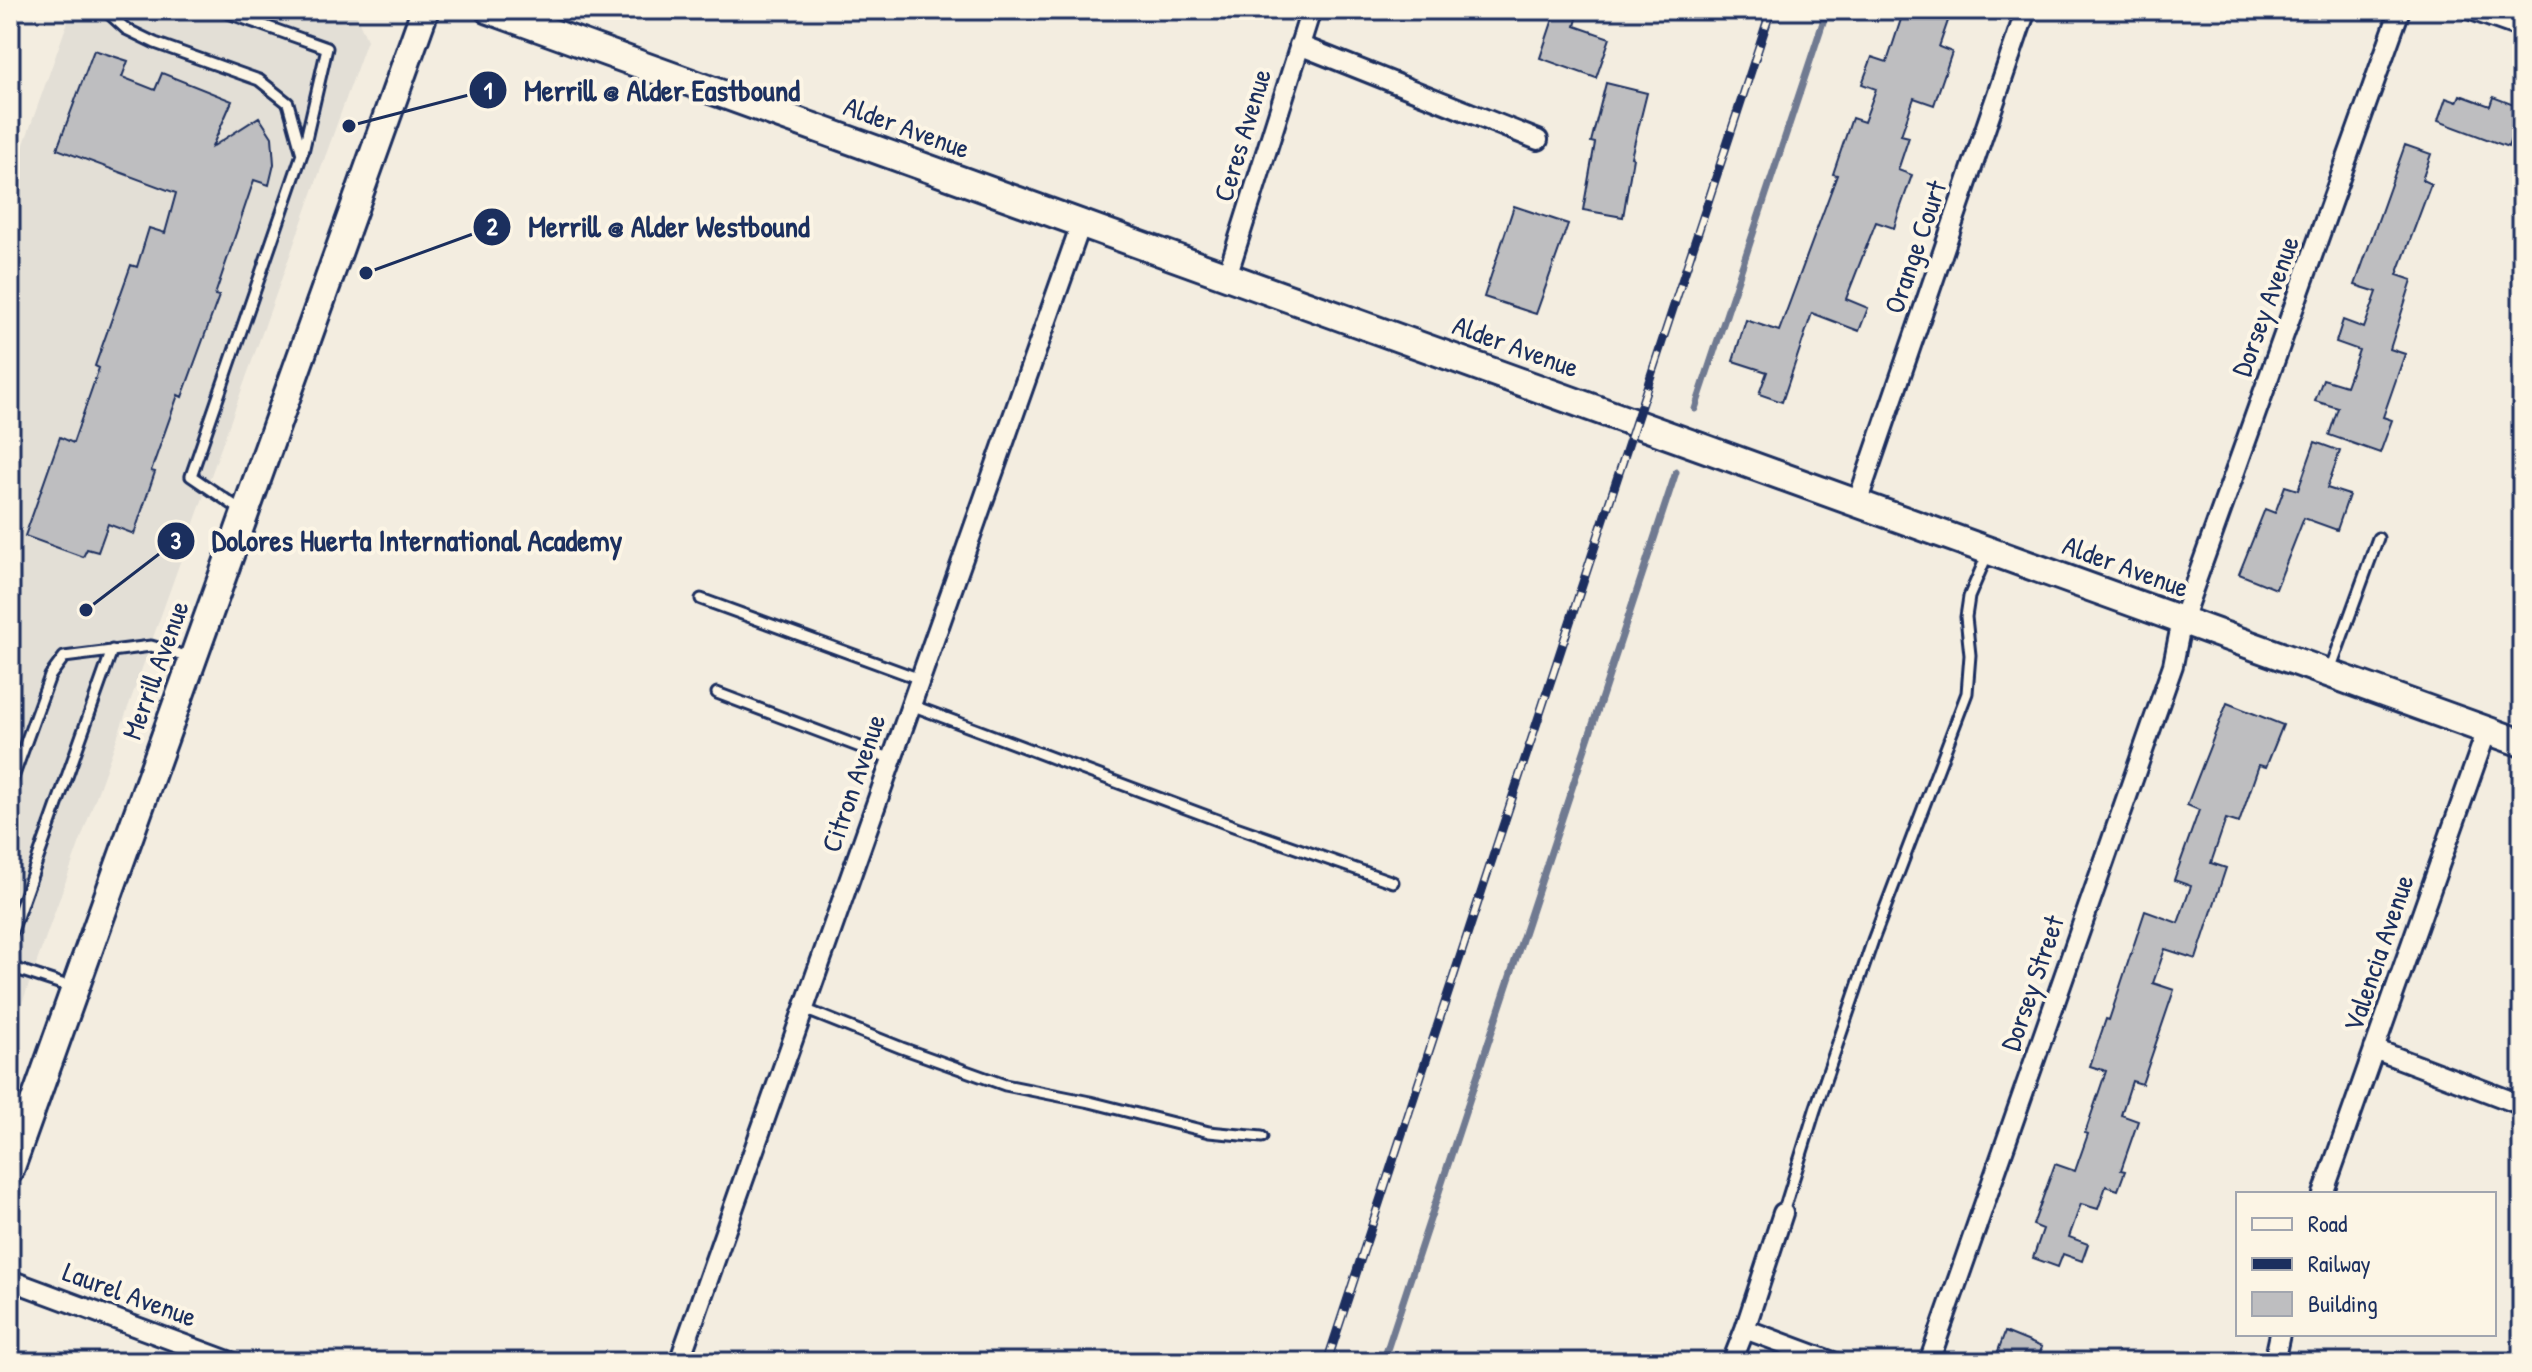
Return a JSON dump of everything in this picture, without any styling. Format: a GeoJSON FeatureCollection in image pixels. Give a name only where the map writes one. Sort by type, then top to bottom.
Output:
{"type":"FeatureCollection","features":[{"type":"Feature","properties":{"kind":"main road","name":"Merrill Avenue"},"geometry":{"type":"LineString","coordinates":[[10,1170],[425,10]]}},
{"type":"Feature","properties":{"kind":"main road","name":"Alder Avenue"},"geometry":{"type":"LineString","coordinates":[[489,10],[2522,743]]}},
{"type":"Feature","properties":{"kind":"street","name":"Ceres Avenue"},"geometry":{"type":"LineString","coordinates":[[1227,276],[1311,10]]}},
{"type":"Feature","properties":{"kind":"street","name":"Orange Court"},"geometry":{"type":"LineString","coordinates":[[1857,503],[2026,10]]}},
{"type":"Feature","properties":{"kind":"street","name":"Dorsey Avenue"},"geometry":{"type":"LineString","coordinates":[[2182,620],[2400,10]]}},
{"type":"Feature","properties":{"kind":"street"},"geometry":{"type":"LineString","coordinates":[[2471,10],[2522,28]]}},
{"type":"Feature","properties":{"kind":"street"},"geometry":{"type":"LineString","coordinates":[[1299,45],[1538,140]]}},
{"type":"Feature","properties":{"kind":"street","name":"Citron Avenue"},"geometry":{"type":"LineString","coordinates":[[679,1362],[1081,224]]}},
{"type":"Feature","properties":{"kind":"street","name":"Dorsey Street"},"geometry":{"type":"LineString","coordinates":[[1929,1362],[2168,680],[2182,620]]}},
{"type":"Feature","properties":{"kind":"street","name":"Valencia Avenue"},"geometry":{"type":"LineString","coordinates":[[2324,1192],[2487,730]]}},
{"type":"Feature","properties":{"kind":"street"},"geometry":{"type":"LineString","coordinates":[[2374,1049],[2522,1105]]}},
{"type":"Feature","properties":{"kind":"street"},"geometry":{"type":"LineString","coordinates":[[1732,1362],[1783,1213]]}},
{"type":"Feature","properties":{"kind":"street","name":"Laurel Avenue"},"geometry":{"type":"LineString","coordinates":[[10,1280],[231,1362]]}},
{"type":"Feature","properties":{"kind":"street"},"geometry":{"type":"LineString","coordinates":[[1745,1329],[1833,1362]]}},
{"type":"Feature","properties":{"kind":"street"},"geometry":{"type":"LineString","coordinates":[[2274,1362],[2280,1336]]}},
{"type":"Feature","properties":{"kind":"lane"},"geometry":{"type":"LineString","coordinates":[[105,10],[126,29],[155,43],[259,80],[288,103],[302,154]]}},
{"type":"Feature","properties":{"kind":"lane"},"geometry":{"type":"LineString","coordinates":[[220,10],[327,48],[302,154],[191,476],[246,514]]}},
{"type":"Feature","properties":{"kind":"lane"},"geometry":{"type":"LineString","coordinates":[[2328,673],[2378,538]]}},
{"type":"Feature","properties":{"kind":"lane"},"geometry":{"type":"LineString","coordinates":[[1783,1213],[1873,940],[1967,693],[1970,655],[1966,617],[1969,597],[1989,551]]}},
{"type":"Feature","properties":{"kind":"lane"},"geometry":{"type":"LineString","coordinates":[[701,599],[920,679]]}},
{"type":"Feature","properties":{"kind":"lane"},"geometry":{"type":"LineString","coordinates":[[10,786],[50,676],[64,657],[151,646],[193,658]]}},
{"type":"Feature","properties":{"kind":"lane"},"geometry":{"type":"LineString","coordinates":[[10,937],[112,650]]}},
{"type":"Feature","properties":{"kind":"lane"},"geometry":{"type":"LineString","coordinates":[[717,693],[892,759]]}},
{"type":"Feature","properties":{"kind":"lane"},"geometry":{"type":"LineString","coordinates":[[911,705],[1236,827],[1393,882]]}},
{"type":"Feature","properties":{"kind":"lane"},"geometry":{"type":"LineString","coordinates":[[10,967],[74,988]]}},
{"type":"Feature","properties":{"kind":"lane"},"geometry":{"type":"LineString","coordinates":[[804,1009],[1005,1085],[1090,1102],[1209,1132],[1262,1137]]}},
{"type":"Feature","properties":{"kind":"shaded area"},"geometry":{"type":"Polygon","coordinates":[[[72,10],[354,10],[367,40],[10,1037],[10,183],[72,10]]]}},
{"type":"Feature","properties":{"kind":"building"},"geometry":{"type":"Polygon","coordinates":[[[1556,10],[1578,15],[1575,26],[1610,38],[1596,78],[1540,58],[1556,10]]]}},
{"type":"Feature","properties":{"kind":"building"},"geometry":{"type":"Polygon","coordinates":[[[1904,10],[1937,10],[1950,15],[1939,47],[1952,52],[1934,105],[1914,98],[1901,135],[1909,137],[1898,170],[1912,175],[1894,228],[1876,222],[1846,299],[1868,308],[1859,331],[1812,313],[1782,402],[1759,394],[1767,372],[1733,361],[1746,320],[1779,331],[1837,175],[1833,174],[1852,118],[1864,122],[1876,89],[1862,84],[1872,57],[1887,62],[1904,10]]]}},
{"type":"Feature","properties":{"kind":"building"},"geometry":{"type":"Polygon","coordinates":[[[94,50],[128,61],[122,77],[155,90],[162,73],[232,101],[212,147],[259,117],[272,137],[274,164],[269,185],[254,180],[215,295],[219,296],[151,471],[155,472],[134,534],[108,524],[98,552],[87,549],[83,557],[25,536],[60,437],[73,443],[99,368],[95,366],[131,265],[137,267],[149,228],[165,233],[176,193],[57,149],[94,50]]]}},
{"type":"Feature","properties":{"kind":"building"},"geometry":{"type":"Polygon","coordinates":[[[1606,83],[1647,93],[1631,157],[1623,217],[1583,210],[1595,143],[1591,142],[1606,83]]]}},
{"type":"Feature","properties":{"kind":"building"},"geometry":{"type":"Polygon","coordinates":[[[2460,95],[2490,106],[2493,97],[2522,108],[2508,147],[2438,121],[2446,98],[2457,102],[2460,95]]]}},
{"type":"Feature","properties":{"kind":"building"},"geometry":{"type":"Polygon","coordinates":[[[2405,145],[2431,154],[2422,180],[2431,184],[2397,275],[2412,280],[2390,349],[2405,354],[2383,417],[2392,420],[2380,453],[2329,435],[2338,408],[2315,401],[2323,379],[2346,386],[2359,350],[2336,342],[2343,320],[2364,328],[2377,292],[2355,285],[2405,145]]]}},
{"type":"Feature","properties":{"kind":"building"},"geometry":{"type":"Polygon","coordinates":[[[1514,206],[1568,224],[1536,314],[1484,297],[1514,206]]]}},
{"type":"Feature","properties":{"kind":"building"},"geometry":{"type":"Polygon","coordinates":[[[2315,442],[2340,451],[2327,488],[2349,495],[2337,530],[2304,518],[2276,589],[2239,574],[2265,509],[2275,513],[2285,486],[2298,490],[2315,442]]]}},
{"type":"Feature","properties":{"kind":"building"},"geometry":{"type":"Polygon","coordinates":[[[2227,703],[2283,725],[2266,767],[2259,765],[2239,823],[2226,819],[2211,863],[2226,868],[2196,959],[2165,949],[2153,983],[2174,990],[2142,1084],[2132,1081],[2121,1115],[2138,1121],[2121,1170],[2125,1171],[2118,1190],[2106,1186],[2098,1209],[2081,1204],[2069,1237],[2088,1244],[2082,1261],[2063,1254],[2058,1267],[2033,1258],[2043,1229],[2033,1225],[2055,1164],[2075,1171],[2106,1071],[2090,1066],[2106,1019],[2109,1020],[2145,911],[2178,923],[2191,886],[2174,880],[2199,810],[2187,805],[2227,703]]]}},
{"type":"Feature","properties":{"kind":"building"},"geometry":{"type":"Polygon","coordinates":[[[2005,1332],[2042,1347],[2037,1362],[1994,1362],[2005,1332]]]}},
{"type":"Feature","properties":{"kind":"waterway"},"geometry":{"type":"LineString","coordinates":[[1695,409],[1827,10]]}},
{"type":"Feature","properties":{"kind":"waterway"},"geometry":{"type":"LineString","coordinates":[[1383,1362],[1676,472]]}},
{"type":"Feature","properties":{"kind":"railway"},"geometry":{"type":"LineString","coordinates":[[1327,1362],[1771,10]]}},
{"type":"Feature","properties":{"kind":"place","name":"Merrill @ Alder Eastbound"},"geometry":{"type":"Point","coordinates":[349,126]}},
{"type":"Feature","properties":{"kind":"place","name":"Merrill @ Alder Westbound"},"geometry":{"type":"Point","coordinates":[366,273]}},
{"type":"Feature","properties":{"kind":"place","name":"Dolores Huerta International Academy"},"geometry":{"type":"Point","coordinates":[86,610]}}]}
